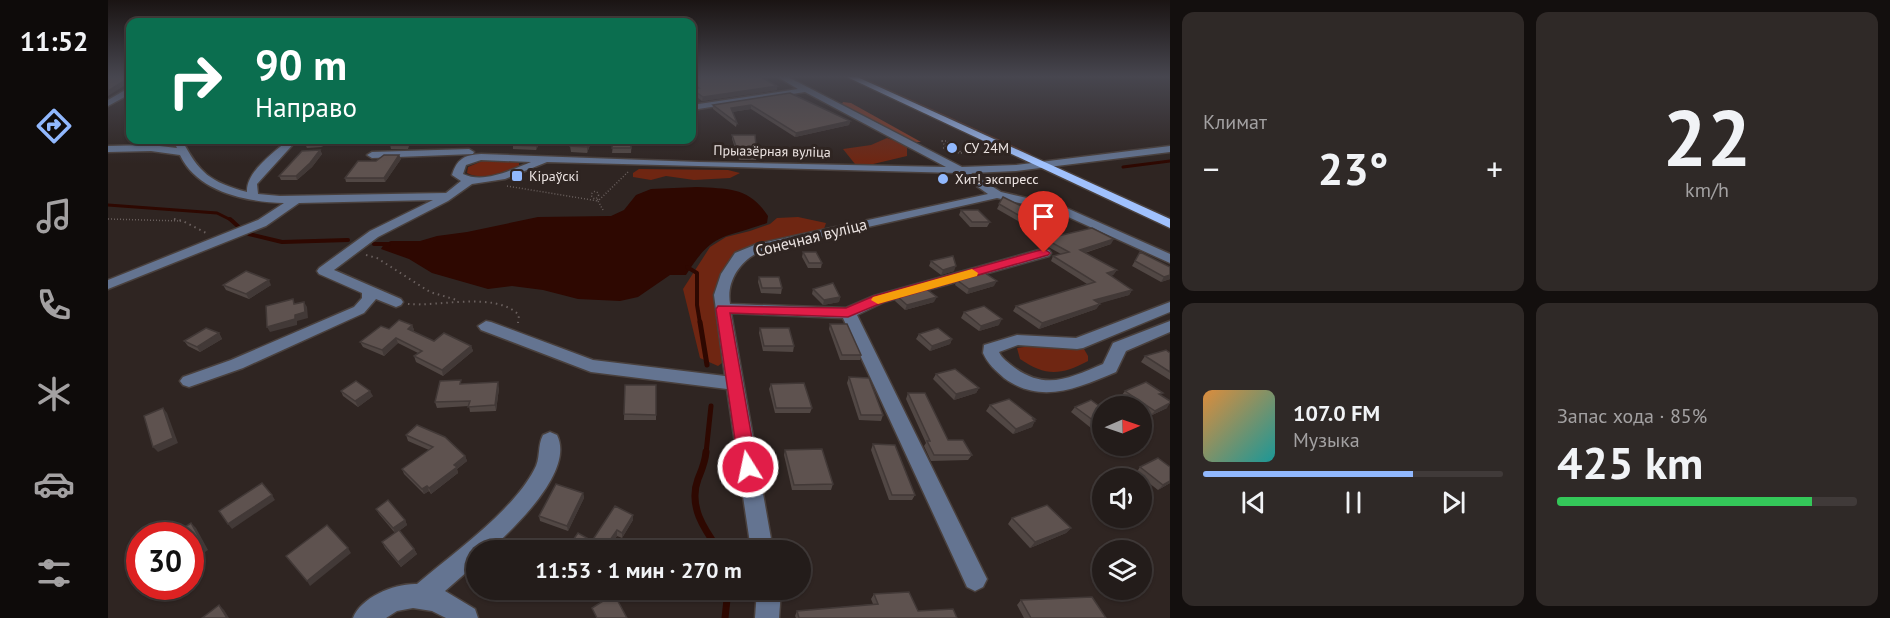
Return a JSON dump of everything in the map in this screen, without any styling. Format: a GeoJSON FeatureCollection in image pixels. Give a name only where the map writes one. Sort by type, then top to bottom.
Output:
{"type":"FeatureCollection","features":[{"type":"Feature","properties":{"kind":"main road"},"geometry":{"type":"LineString","coordinates":[[912,105],[1170,224]]}},
{"type":"Feature","properties":{"kind":"main road"},"geometry":{"type":"LineString","coordinates":[[928,105],[1170,213]]}},
{"type":"Feature","properties":{"kind":"street"},"geometry":{"type":"LineString","coordinates":[[696,107],[712,105]]}},
{"type":"Feature","properties":{"kind":"street"},"geometry":{"type":"LineString","coordinates":[[832,105],[960,170],[997,195]]}},
{"type":"Feature","properties":{"kind":"street"},"geometry":{"type":"LineString","coordinates":[[179,144],[190,166],[205,179],[224,189],[253,196],[296,200],[449,196]]}},
{"type":"Feature","properties":{"kind":"street"},"geometry":{"type":"LineString","coordinates":[[253,196],[252,184],[261,171],[289,144]]}},
{"type":"Feature","properties":{"kind":"street"},"geometry":{"type":"LineString","coordinates":[[471,144],[470,155],[457,170],[457,175],[473,182]]}},
{"type":"Feature","properties":{"kind":"street"},"geometry":{"type":"LineString","coordinates":[[108,148],[151,148],[182,152]]}},
{"type":"Feature","properties":{"kind":"street","name":"Прыазёрная вуліца"},"geometry":{"type":"LineString","coordinates":[[372,155],[470,155],[960,170],[1016,168],[1170,149]]}},
{"type":"Feature","properties":{"kind":"street","name":"Прыазёрная вуліца"},"geometry":{"type":"LineString","coordinates":[[473,182],[510,173],[547,159]]}},
{"type":"Feature","properties":{"kind":"street"},"geometry":{"type":"LineString","coordinates":[[396,302],[324,271],[374,234],[473,182]]}},
{"type":"Feature","properties":{"kind":"street","name":"Сонечная вуліца"},"geometry":{"type":"LineString","coordinates":[[760,540],[721,295],[728,274],[740,256],[757,248],[997,195],[1058,208],[1170,259]]}},
{"type":"Feature","properties":{"kind":"street"},"geometry":{"type":"LineString","coordinates":[[108,285],[262,223],[296,200]]}},
{"type":"Feature","properties":{"kind":"street"},"geometry":{"type":"LineString","coordinates":[[723,309],[848,313],[879,299],[1044,253]]}},
{"type":"Feature","properties":{"kind":"street"},"geometry":{"type":"LineString","coordinates":[[189,381],[237,364],[359,310],[369,299],[369,291]]}},
{"type":"Feature","properties":{"kind":"street"},"geometry":{"type":"LineString","coordinates":[[1170,307],[1077,344],[1017,340],[990,349],[992,358],[1013,376],[1031,387],[1065,386],[1110,369],[1119,347],[1170,326]]}},
{"type":"Feature","properties":{"kind":"street"},"geometry":{"type":"LineString","coordinates":[[848,313],[975,579]]}},
{"type":"Feature","properties":{"kind":"street"},"geometry":{"type":"LineString","coordinates":[[486,326],[591,366],[734,383]]}},
{"type":"Feature","properties":{"kind":"street"},"geometry":{"type":"LineString","coordinates":[[1100,335],[1119,347]]}},
{"type":"Feature","properties":{"kind":"street"},"geometry":{"type":"LineString","coordinates":[[422,596],[520,507],[538,484],[549,462],[550,440]]}},
{"type":"Feature","properties":{"kind":"street"},"geometry":{"type":"LineString","coordinates":[[365,618],[394,600],[422,596],[435,598],[466,618]]}},
{"type":"Feature","properties":{"kind":"street"},"geometry":{"type":"LineString","coordinates":[[767,618],[768,600]]}},
{"type":"Feature","properties":{"kind":"path"},"geometry":{"type":"LineString","coordinates":[[919,150],[946,148],[954,153],[962,153],[946,141],[942,141],[946,148]]}},
{"type":"Feature","properties":{"kind":"path"},"geometry":{"type":"LineString","coordinates":[[598,201],[631,169]]}},
{"type":"Feature","properties":{"kind":"path"},"geometry":{"type":"LineString","coordinates":[[473,182],[598,201]]}},
{"type":"Feature","properties":{"kind":"path"},"geometry":{"type":"LineString","coordinates":[[597,198],[603,210]]}},
{"type":"Feature","properties":{"kind":"path"},"geometry":{"type":"LineString","coordinates":[[108,219],[172,219],[183,221],[208,234],[229,237]]}},
{"type":"Feature","properties":{"kind":"path"},"geometry":{"type":"LineString","coordinates":[[374,234],[366,248],[365,255],[377,258],[430,292],[460,301]]}},
{"type":"Feature","properties":{"kind":"path"},"geometry":{"type":"LineString","coordinates":[[396,302],[427,306],[477,301],[513,309],[519,315],[518,338]]}},
{"type":"Feature","properties":{"kind":"shaded area"},"geometry":{"type":"Polygon","coordinates":[[[854,105],[921,142],[912,142],[841,106],[854,105]]]}},
{"type":"Feature","properties":{"kind":"shaded area"},"geometry":{"type":"Polygon","coordinates":[[[916,105],[923,105],[1031,154],[1025,155],[916,105]]]}},
{"type":"Feature","properties":{"kind":"shaded area"},"geometry":{"type":"Polygon","coordinates":[[[887,138],[907,145],[907,156],[869,165],[855,164],[843,149],[871,145],[887,138]]]}},
{"type":"Feature","properties":{"kind":"shaded area"},"geometry":{"type":"Polygon","coordinates":[[[510,160],[519,163],[519,166],[487,177],[467,173],[468,167],[482,161],[510,160]]]}},
{"type":"Feature","properties":{"kind":"shaded area"},"geometry":{"type":"Polygon","coordinates":[[[639,169],[728,170],[740,173],[730,178],[694,180],[666,176],[651,180],[633,177],[633,173],[639,169]]]}},
{"type":"Feature","properties":{"kind":"shaded area"},"geometry":{"type":"Polygon","coordinates":[[[697,187],[729,189],[746,195],[768,216],[767,223],[720,238],[704,251],[686,275],[670,275],[638,297],[620,301],[578,299],[543,290],[512,286],[488,289],[432,273],[409,259],[381,249],[384,244],[391,241],[420,241],[538,217],[611,216],[624,210],[636,195],[651,189],[697,187]]]}},
{"type":"Feature","properties":{"kind":"shaded area"},"geometry":{"type":"Polygon","coordinates":[[[798,217],[826,223],[824,229],[755,245],[725,273],[726,360],[718,366],[700,358],[683,289],[710,247],[726,237],[770,224],[777,218],[798,217]]]}},
{"type":"Feature","properties":{"kind":"shaded area"},"geometry":{"type":"Polygon","coordinates":[[[1037,345],[1069,345],[1084,349],[1088,361],[1061,371],[1037,369],[1020,359],[1017,348],[1037,345]]]}},
{"type":"Feature","properties":{"kind":"building"},"geometry":{"type":"Polygon","coordinates":[[[713,105],[815,105],[850,121],[796,133],[751,105],[731,108],[737,123],[713,105]]]}},
{"type":"Feature","properties":{"kind":"building"},"geometry":{"type":"Polygon","coordinates":[[[732,135],[755,135],[757,156],[739,155],[732,135]]]}},
{"type":"Feature","properties":{"kind":"building"},"geometry":{"type":"Polygon","coordinates":[[[514,144],[537,144],[536,146],[514,144]]]}},
{"type":"Feature","properties":{"kind":"building"},"geometry":{"type":"Polygon","coordinates":[[[571,144],[588,144],[587,147],[570,146],[571,144]]]}},
{"type":"Feature","properties":{"kind":"building"},"geometry":{"type":"Polygon","coordinates":[[[612,144],[631,144],[631,148],[612,148],[612,144]]]}},
{"type":"Feature","properties":{"kind":"building"},"geometry":{"type":"Polygon","coordinates":[[[320,150],[296,176],[279,176],[302,151],[320,150]]]}},
{"type":"Feature","properties":{"kind":"building"},"geometry":{"type":"Polygon","coordinates":[[[384,155],[399,155],[384,178],[345,178],[358,161],[376,161],[384,155]]]}},
{"type":"Feature","properties":{"kind":"building"},"geometry":{"type":"Polygon","coordinates":[[[1003,197],[1042,216],[1027,220],[999,204],[1003,197]]]}},
{"type":"Feature","properties":{"kind":"building"},"geometry":{"type":"Polygon","coordinates":[[[961,210],[978,210],[990,222],[972,222],[961,210]]]}},
{"type":"Feature","properties":{"kind":"building"},"geometry":{"type":"Polygon","coordinates":[[[1092,228],[1114,239],[1080,250],[1117,270],[1107,273],[1132,290],[1094,300],[1100,304],[1042,323],[1016,306],[1095,282],[1053,256],[1069,252],[1045,239],[1092,228]]]}},
{"type":"Feature","properties":{"kind":"building"},"geometry":{"type":"Polygon","coordinates":[[[803,252],[816,252],[822,263],[809,263],[803,252]]]}},
{"type":"Feature","properties":{"kind":"building"},"geometry":{"type":"Polygon","coordinates":[[[1140,252],[1170,267],[1170,275],[1164,277],[1135,261],[1140,252]]]}},
{"type":"Feature","properties":{"kind":"building"},"geometry":{"type":"Polygon","coordinates":[[[953,256],[956,266],[943,270],[931,261],[953,256]]]}},
{"type":"Feature","properties":{"kind":"building"},"geometry":{"type":"Polygon","coordinates":[[[246,271],[269,280],[246,294],[223,285],[246,271]]]}},
{"type":"Feature","properties":{"kind":"building"},"geometry":{"type":"Polygon","coordinates":[[[985,273],[997,281],[969,289],[957,280],[985,273]]]}},
{"type":"Feature","properties":{"kind":"building"},"geometry":{"type":"Polygon","coordinates":[[[759,277],[779,277],[782,288],[762,288],[759,277]]]}},
{"type":"Feature","properties":{"kind":"building"},"geometry":{"type":"Polygon","coordinates":[[[833,283],[840,297],[824,300],[813,289],[833,283]]]}},
{"type":"Feature","properties":{"kind":"building"},"geometry":{"type":"Polygon","coordinates":[[[925,288],[937,297],[907,305],[897,296],[925,288]]]}},
{"type":"Feature","properties":{"kind":"building"},"geometry":{"type":"Polygon","coordinates":[[[293,299],[294,304],[304,302],[305,312],[295,315],[295,319],[267,327],[266,306],[293,299]]]}},
{"type":"Feature","properties":{"kind":"building"},"geometry":{"type":"Polygon","coordinates":[[[984,306],[1002,319],[981,326],[964,312],[984,306]]]}},
{"type":"Feature","properties":{"kind":"building"},"geometry":{"type":"Polygon","coordinates":[[[399,320],[412,325],[408,329],[434,341],[444,333],[471,346],[442,370],[414,356],[422,351],[396,338],[382,350],[360,342],[381,326],[389,329],[399,320]]]}},
{"type":"Feature","properties":{"kind":"building"},"geometry":{"type":"Polygon","coordinates":[[[830,324],[847,324],[861,355],[842,355],[830,324]]]}},
{"type":"Feature","properties":{"kind":"building"},"geometry":{"type":"Polygon","coordinates":[[[206,328],[219,333],[197,347],[184,341],[206,328]]]}},
{"type":"Feature","properties":{"kind":"building"},"geometry":{"type":"Polygon","coordinates":[[[760,328],[789,328],[794,346],[764,346],[760,328]]]}},
{"type":"Feature","properties":{"kind":"building"},"geometry":{"type":"Polygon","coordinates":[[[938,328],[952,339],[932,346],[919,334],[938,328]]]}},
{"type":"Feature","properties":{"kind":"building"},"geometry":{"type":"Polygon","coordinates":[[[1166,350],[1170,353],[1170,372],[1145,356],[1166,350]]]}},
{"type":"Feature","properties":{"kind":"building"},"geometry":{"type":"Polygon","coordinates":[[[955,369],[979,388],[956,394],[936,374],[955,369]]]}},
{"type":"Feature","properties":{"kind":"building"},"geometry":{"type":"Polygon","coordinates":[[[849,377],[869,378],[883,415],[861,415],[849,377]]]}},
{"type":"Feature","properties":{"kind":"building"},"geometry":{"type":"Polygon","coordinates":[[[461,380],[460,384],[498,382],[495,405],[468,407],[470,401],[435,402],[440,381],[461,380]]]}},
{"type":"Feature","properties":{"kind":"building"},"geometry":{"type":"Polygon","coordinates":[[[356,381],[370,391],[355,401],[341,391],[356,381]]]}},
{"type":"Feature","properties":{"kind":"building"},"geometry":{"type":"Polygon","coordinates":[[[1146,382],[1163,393],[1159,394],[1170,403],[1155,411],[1152,409],[1152,396],[1132,396],[1125,391],[1146,382]]]}},
{"type":"Feature","properties":{"kind":"building"},"geometry":{"type":"Polygon","coordinates":[[[804,383],[812,408],[776,408],[771,384],[804,383]]]}},
{"type":"Feature","properties":{"kind":"building"},"geometry":{"type":"Polygon","coordinates":[[[625,385],[656,385],[656,415],[624,414],[625,385]]]}},
{"type":"Feature","properties":{"kind":"building"},"geometry":{"type":"Polygon","coordinates":[[[908,393],[925,393],[948,440],[963,440],[972,455],[934,455],[908,393]]]}},
{"type":"Feature","properties":{"kind":"building"},"geometry":{"type":"Polygon","coordinates":[[[1009,399],[1035,421],[1016,429],[990,405],[1009,399]]]}},
{"type":"Feature","properties":{"kind":"building"},"geometry":{"type":"Polygon","coordinates":[[[1092,401],[1092,419],[1075,407],[1092,401]]]}},
{"type":"Feature","properties":{"kind":"building"},"geometry":{"type":"Polygon","coordinates":[[[163,408],[173,438],[153,447],[144,416],[163,408]]]}},
{"type":"Feature","properties":{"kind":"building"},"geometry":{"type":"Polygon","coordinates":[[[417,425],[445,437],[465,456],[454,465],[457,467],[429,488],[427,486],[422,489],[402,469],[433,447],[406,435],[417,425]]]}},
{"type":"Feature","properties":{"kind":"building"},"geometry":{"type":"Polygon","coordinates":[[[873,444],[895,445],[915,495],[892,495],[873,444]]]}},
{"type":"Feature","properties":{"kind":"building"},"geometry":{"type":"Polygon","coordinates":[[[822,449],[833,484],[794,485],[785,450],[822,449]]]}},
{"type":"Feature","properties":{"kind":"building"},"geometry":{"type":"Polygon","coordinates":[[[1158,458],[1170,467],[1170,481],[1163,485],[1152,476],[1152,468],[1140,467],[1158,458]]]}},
{"type":"Feature","properties":{"kind":"building"},"geometry":{"type":"Polygon","coordinates":[[[262,483],[272,495],[228,524],[219,511],[262,483]]]}},
{"type":"Feature","properties":{"kind":"building"},"geometry":{"type":"Polygon","coordinates":[[[556,484],[583,493],[567,526],[539,516],[556,484]]]}},
{"type":"Feature","properties":{"kind":"building"},"geometry":{"type":"Polygon","coordinates":[[[388,500],[405,520],[393,528],[376,509],[388,500]]]}},
{"type":"Feature","properties":{"kind":"building"},"geometry":{"type":"Polygon","coordinates":[[[1047,505],[1071,528],[1035,542],[1012,518],[1047,505]]]}},
{"type":"Feature","properties":{"kind":"building"},"geometry":{"type":"Polygon","coordinates":[[[615,506],[633,515],[622,533],[617,530],[610,540],[593,540],[615,506]]]}},
{"type":"Feature","properties":{"kind":"building"},"geometry":{"type":"Polygon","coordinates":[[[327,525],[348,548],[307,581],[286,556],[327,525]]]}},
{"type":"Feature","properties":{"kind":"building"},"geometry":{"type":"Polygon","coordinates":[[[399,530],[414,549],[398,562],[382,542],[399,530]]]}},
{"type":"Feature","properties":{"kind":"building"},"geometry":{"type":"Polygon","coordinates":[[[578,533],[590,540],[573,540],[578,533]]]}},
{"type":"Feature","properties":{"kind":"building"},"geometry":{"type":"Polygon","coordinates":[[[909,592],[918,611],[953,609],[957,618],[799,618],[797,611],[878,604],[874,594],[909,592]]]}},
{"type":"Feature","properties":{"kind":"building"},"geometry":{"type":"Polygon","coordinates":[[[1092,597],[1106,618],[1031,618],[1021,600],[1092,597]]]}},
{"type":"Feature","properties":{"kind":"building"},"geometry":{"type":"Polygon","coordinates":[[[605,600],[617,600],[627,618],[597,618],[592,608],[605,600]]]}},
{"type":"Feature","properties":{"kind":"building"},"geometry":{"type":"Polygon","coordinates":[[[219,605],[227,618],[202,618],[219,605]]]}},
{"type":"Feature","properties":{"kind":"waterway"},"geometry":{"type":"LineString","coordinates":[[1123,167],[1170,161]]}},
{"type":"Feature","properties":{"kind":"waterway"},"geometry":{"type":"LineString","coordinates":[[108,205],[217,213],[231,220]]}},
{"type":"Feature","properties":{"kind":"waterway"},"geometry":{"type":"LineString","coordinates":[[231,220],[241,229]]}},
{"type":"Feature","properties":{"kind":"waterway"},"geometry":{"type":"LineString","coordinates":[[249,234],[282,242],[348,240]]}},
{"type":"Feature","properties":{"kind":"waterway"},"geometry":{"type":"LineString","coordinates":[[374,244],[389,244]]}},
{"type":"Feature","properties":{"kind":"waterway"},"geometry":{"type":"LineString","coordinates":[[687,267],[697,273],[697,305],[700,323]]}},
{"type":"Feature","properties":{"kind":"waterway"},"geometry":{"type":"LineString","coordinates":[[700,322],[707,365]]}},
{"type":"Feature","properties":{"kind":"waterway"},"geometry":{"type":"LineString","coordinates":[[706,453],[711,406]]}},
{"type":"Feature","properties":{"kind":"waterway"},"geometry":{"type":"LineString","coordinates":[[706,452],[695,489],[695,499],[699,517],[712,540]]}},
{"type":"Feature","properties":{"kind":"waterway"},"geometry":{"type":"LineString","coordinates":[[725,618],[727,600]]}},
{"type":"Feature","properties":{"kind":"slow traffic"},"geometry":{"type":"LineString","coordinates":[[878,300],[972,273]]}},
{"type":"Feature","properties":{"kind":"place","name":"СУ 24М"},"geometry":{"type":"Point","coordinates":[952,148]}},
{"type":"Feature","properties":{"kind":"place","name":"Кіраўскі"},"geometry":{"type":"Point","coordinates":[517,176]}},
{"type":"Feature","properties":{"kind":"place","name":"Хит! экспресс"},"geometry":{"type":"Point","coordinates":[943,179]}},
{"type":"Feature","properties":{"kind":"route"},"geometry":{"type":"LineString","coordinates":[[748,467],[723,309],[831,310],[848,313],[879,299],[1044,253]]}}]}
